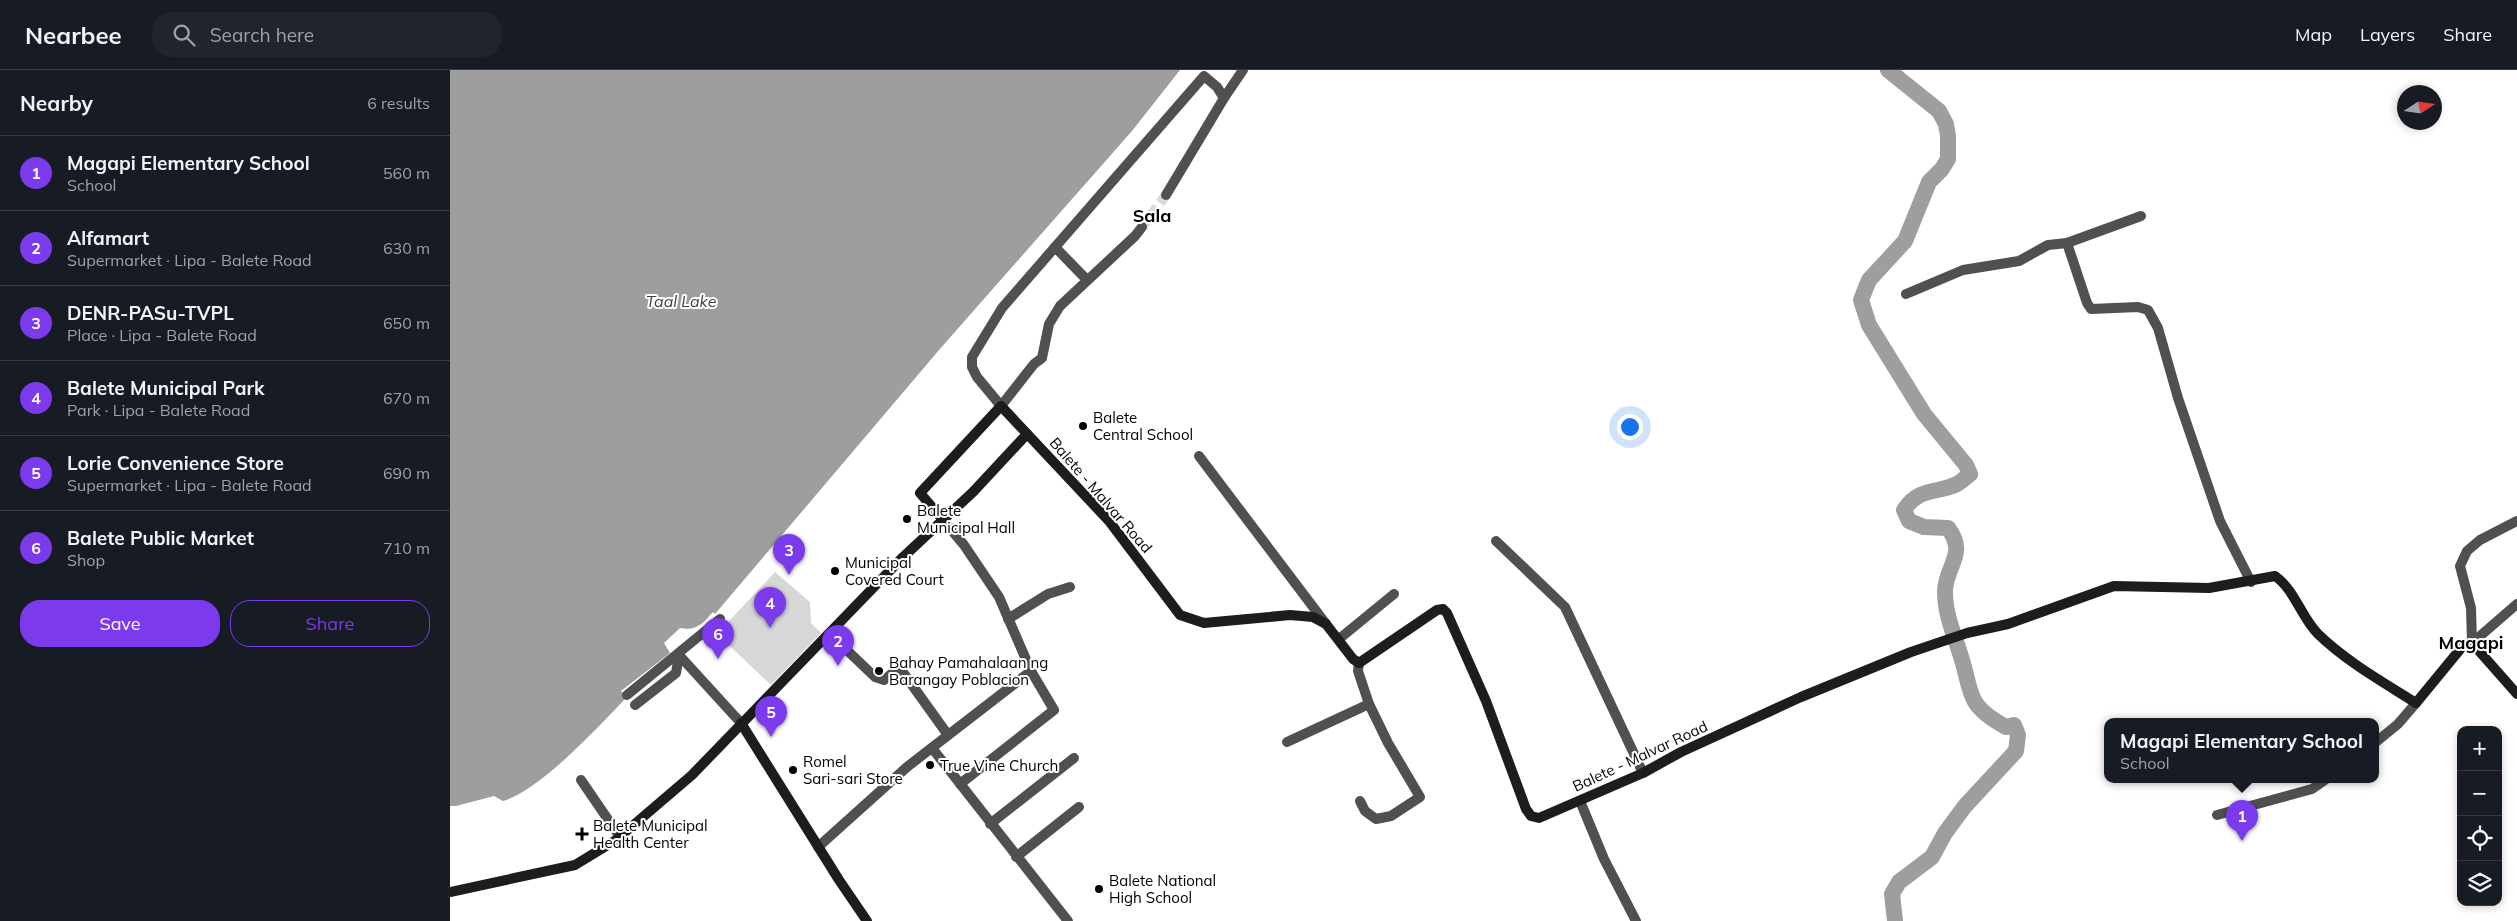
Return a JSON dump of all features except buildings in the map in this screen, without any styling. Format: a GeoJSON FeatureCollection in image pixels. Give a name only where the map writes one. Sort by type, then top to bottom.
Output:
{"type":"FeatureCollection","features":[{"type":"Feature","properties":{"kind":"main road"},"geometry":{"type":"LineString","coordinates":[[944,520],[920,492],[1001,406],[1027,434]]}},
{"type":"Feature","properties":{"kind":"main road","name":"Balete - Malvar Road"},"geometry":{"type":"LineString","coordinates":[[450,892],[575,865],[620,837],[692,775],[901,559],[944,520],[1027,434],[1109,521],[1180,615],[1204,623],[1290,615],[1313,617],[1326,624]]}},
{"type":"Feature","properties":{"kind":"main road","name":"Balete - Malvar Road"},"geometry":{"type":"LineString","coordinates":[[1359,663],[1437,610],[1443,609],[1447,614],[1486,701],[1526,809],[1531,816],[1540,818],[1642,773],[1681,752],[1801,697],[1967,633],[2008,624],[2114,586],[2209,588],[2251,582],[2271,575],[2280,579],[2318,634],[2357,666],[2416,703]]}},
{"type":"Feature","properties":{"kind":"main road"},"geometry":{"type":"LineString","coordinates":[[1326,624],[1359,663]]}},
{"type":"Feature","properties":{"kind":"main road"},"geometry":{"type":"LineString","coordinates":[[2416,703],[2462,647],[2472,643],[2517,694]]}},
{"type":"Feature","properties":{"kind":"main road"},"geometry":{"type":"LineString","coordinates":[[741,723],[818,847],[868,921]]}},
{"type":"Feature","properties":{"kind":"street"},"geometry":{"type":"LineString","coordinates":[[1166,194],[1243,70]]}},
{"type":"Feature","properties":{"kind":"street"},"geometry":{"type":"LineString","coordinates":[[1142,227],[1135,236],[1060,306],[1049,324],[1042,358],[1022,378],[1001,406],[977,377],[972,367],[972,357],[1002,308],[1204,76],[1217,86],[1224,98]]}},
{"type":"Feature","properties":{"kind":"street"},"geometry":{"type":"LineString","coordinates":[[1906,294],[1963,270],[2019,262],[2048,245],[2067,243],[2141,216]]}},
{"type":"Feature","properties":{"kind":"street"},"geometry":{"type":"LineString","coordinates":[[2067,243],[2087,303],[2091,309],[2138,307],[2148,310],[2152,315],[2220,520],[2251,582]]}},
{"type":"Feature","properties":{"kind":"street"},"geometry":{"type":"LineString","coordinates":[[1055,247],[1086,280]]}},
{"type":"Feature","properties":{"kind":"street"},"geometry":{"type":"LineString","coordinates":[[1199,456],[1326,624]]}},
{"type":"Feature","properties":{"kind":"street"},"geometry":{"type":"LineString","coordinates":[[944,520],[964,545],[994,590],[1031,671],[1054,710],[960,784]]}},
{"type":"Feature","properties":{"kind":"street"},"geometry":{"type":"LineString","coordinates":[[2472,643],[2471,608],[2460,566],[2467,551],[2480,540],[2517,522]]}},
{"type":"Feature","properties":{"kind":"street"},"geometry":{"type":"LineString","coordinates":[[1496,540],[1565,607],[1642,773]]}},
{"type":"Feature","properties":{"kind":"street"},"geometry":{"type":"LineString","coordinates":[[1008,619],[1055,590],[1070,586]]}},
{"type":"Feature","properties":{"kind":"street"},"geometry":{"type":"LineString","coordinates":[[1339,639],[1394,594]]}},
{"type":"Feature","properties":{"kind":"street"},"geometry":{"type":"LineString","coordinates":[[2472,643],[2517,604]]}},
{"type":"Feature","properties":{"kind":"street"},"geometry":{"type":"LineString","coordinates":[[628,695],[682,653],[720,619]]}},
{"type":"Feature","properties":{"kind":"street"},"geometry":{"type":"LineString","coordinates":[[830,634],[875,677],[884,680],[896,670],[902,671],[948,735]]}},
{"type":"Feature","properties":{"kind":"street"},"geometry":{"type":"LineString","coordinates":[[635,705],[676,673],[682,653]]}},
{"type":"Feature","properties":{"kind":"street"},"geometry":{"type":"LineString","coordinates":[[682,653],[741,723]]}},
{"type":"Feature","properties":{"kind":"street"},"geometry":{"type":"LineString","coordinates":[[1359,663],[1358,670],[1369,704],[1388,743],[1420,797],[1390,816],[1376,819],[1365,811],[1360,801]]}},
{"type":"Feature","properties":{"kind":"street"},"geometry":{"type":"LineString","coordinates":[[818,847],[932,748],[1031,671]]}},
{"type":"Feature","properties":{"kind":"street"},"geometry":{"type":"LineString","coordinates":[[2379,740],[2398,724],[2416,703]]}},
{"type":"Feature","properties":{"kind":"street"},"geometry":{"type":"LineString","coordinates":[[1287,742],[1369,704]]}},
{"type":"Feature","properties":{"kind":"street"},"geometry":{"type":"LineString","coordinates":[[932,748],[1068,921]]}},
{"type":"Feature","properties":{"kind":"street"},"geometry":{"type":"LineString","coordinates":[[990,824],[1074,758]]}},
{"type":"Feature","properties":{"kind":"street"},"geometry":{"type":"LineString","coordinates":[[581,780],[620,837]]}},
{"type":"Feature","properties":{"kind":"street"},"geometry":{"type":"LineString","coordinates":[[2217,815],[2312,789],[2321,783]]}},
{"type":"Feature","properties":{"kind":"street"},"geometry":{"type":"LineString","coordinates":[[1580,801],[1604,860],[1636,921]]}},
{"type":"Feature","properties":{"kind":"street"},"geometry":{"type":"LineString","coordinates":[[1016,857],[1079,807]]}},
{"type":"Feature","properties":{"kind":"shaded area"},"geometry":{"type":"Polygon","coordinates":[[[775,572],[810,602],[811,623],[821,633],[771,685],[717,634],[775,572]]]}},
{"type":"Feature","properties":{"kind":"water","name":"Taal Lake"},"geometry":{"type":"Polygon","coordinates":[[[450,70],[1180,70],[1132,131],[939,350],[715,614],[713,612],[695,627],[680,628],[664,643],[670,653],[621,691],[627,697],[569,756],[535,784],[503,801],[494,796],[456,806],[450,806],[450,70]]]}},
{"type":"Feature","properties":{"kind":"waterway"},"geometry":{"type":"LineString","coordinates":[[1888,70],[1939,111],[1946,124],[1948,159],[1942,169],[1929,182],[1905,241],[1869,280],[1861,300],[1869,325],[1924,414],[1966,465],[1970,474],[1957,484],[1922,494],[1904,510],[1909,521],[1924,527],[1948,528],[1954,537],[1956,553],[1946,583],[1946,602],[1949,621],[1971,692],[1974,700],[1984,712],[2006,727],[2014,725],[2018,735],[2016,751],[1965,806],[1945,833],[1932,857],[1899,882],[1892,894],[1895,921]]}},
{"type":"Feature","properties":{"kind":"tunnel"},"geometry":{"type":"LineString","coordinates":[[1142,227],[1166,195]]}},
{"type":"Feature","properties":{"kind":"place","name":"Balete Central School"},"geometry":{"type":"Point","coordinates":[1083,426]}},
{"type":"Feature","properties":{"kind":"place","name":"Balete Municipal Hall"},"geometry":{"type":"Point","coordinates":[907,519]}},
{"type":"Feature","properties":{"kind":"place","name":"Municipal Covered Court"},"geometry":{"type":"Point","coordinates":[835,571]}},
{"type":"Feature","properties":{"kind":"place","name":"DENR-PASu-TVPL"},"geometry":{"type":"Point","coordinates":[789,575]}},
{"type":"Feature","properties":{"kind":"place","name":"Balete Municipal Park"},"geometry":{"type":"Point","coordinates":[770,628]}},
{"type":"Feature","properties":{"kind":"place","name":"Balete Public Market"},"geometry":{"type":"Point","coordinates":[718,659]}},
{"type":"Feature","properties":{"kind":"place","name":"Alfamart"},"geometry":{"type":"Point","coordinates":[838,666]}},
{"type":"Feature","properties":{"kind":"place","name":"Bahay Pamahalaan ng Barangay Poblacion"},"geometry":{"type":"Point","coordinates":[879,671]}},
{"type":"Feature","properties":{"kind":"place","name":"Lorie Convenience Store"},"geometry":{"type":"Point","coordinates":[771,737]}},
{"type":"Feature","properties":{"kind":"place","name":"True Vine Church"},"geometry":{"type":"Point","coordinates":[930,765]}},
{"type":"Feature","properties":{"kind":"place","name":"Romel Sari-sari Store"},"geometry":{"type":"Point","coordinates":[793,770]}},
{"type":"Feature","properties":{"kind":"place","name":"Balete Municipal Health Center"},"geometry":{"type":"Point","coordinates":[582,834]}},
{"type":"Feature","properties":{"kind":"place","name":"Magapi Elementary School"},"geometry":{"type":"Point","coordinates":[2242,841]}},
{"type":"Feature","properties":{"kind":"place","name":"Balete National High School"},"geometry":{"type":"Point","coordinates":[1099,889]}},
{"type":"Feature","properties":{"kind":"district","name":"Sala"},"geometry":{"type":"Point","coordinates":[1152,215]}},
{"type":"Feature","properties":{"kind":"district","name":"Magapi"},"geometry":{"type":"Point","coordinates":[2471,642]}}]}
